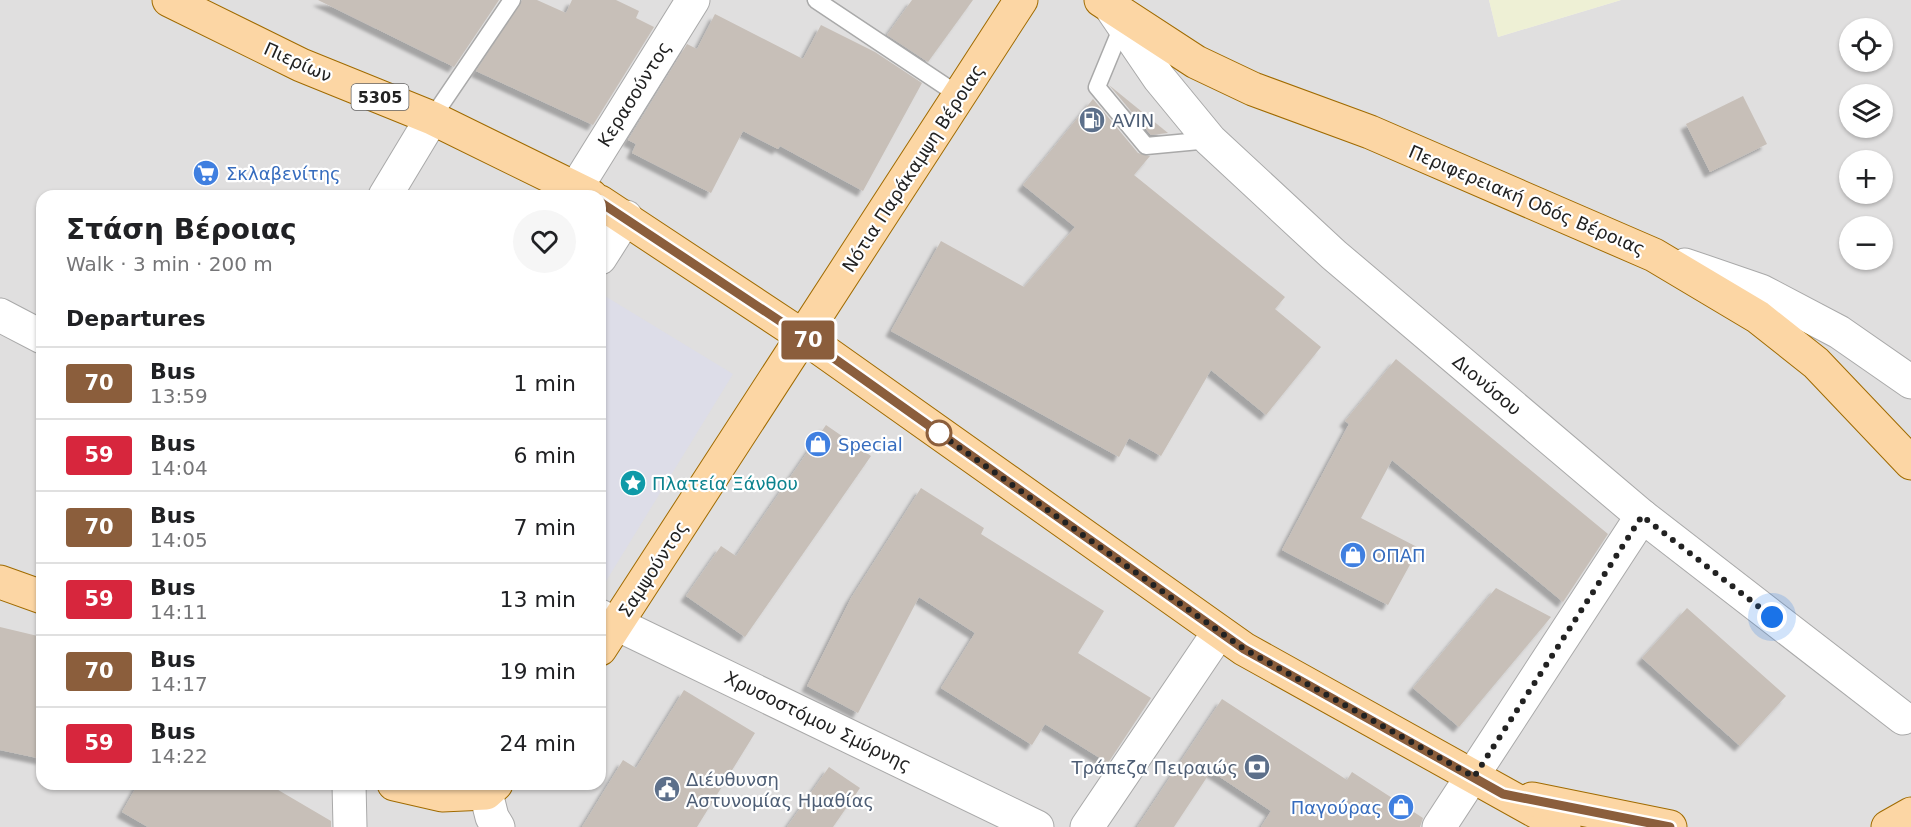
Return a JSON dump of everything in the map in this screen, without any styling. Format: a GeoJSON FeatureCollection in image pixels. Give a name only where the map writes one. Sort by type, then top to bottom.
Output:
{"type":"FeatureCollection","features":[{"type":"Feature","properties":{"kind":"main road","name":"Πιερίων"},"geometry":{"type":"LineString","coordinates":[[169,0],[301,65],[432,118],[576,190]]}},
{"type":"Feature","properties":{"kind":"main road","name":"Νότια Παράκαμψη Βέροιας"},"geometry":{"type":"LineString","coordinates":[[804,337],[1021,0]]}},
{"type":"Feature","properties":{"kind":"main road","name":"Περιφερειακή Οδός Βέροιας"},"geometry":{"type":"LineString","coordinates":[[1112,11],[1196,62],[1252,89],[1370,132],[1654,255],[1758,317],[1816,363],[1911,463]]}},
{"type":"Feature","properties":{"kind":"main road","name":"Πιερίων"},"geometry":{"type":"LineString","coordinates":[[606,206],[804,337],[1244,649],[1564,827]]}},
{"type":"Feature","properties":{"kind":"main road","name":"Σαμψούντος"},"geometry":{"type":"LineString","coordinates":[[606,630],[804,337]]}},
{"type":"Feature","properties":{"kind":"main road"},"geometry":{"type":"LineString","coordinates":[[0,582],[36,595]]}},
{"type":"Feature","properties":{"kind":"main road"},"geometry":{"type":"LineString","coordinates":[[420,790],[442,795],[483,790]]}},
{"type":"Feature","properties":{"kind":"main road","name":"Πιερίων"},"geometry":{"type":"LineString","coordinates":[[1503,794],[1670,827]]}},
{"type":"Feature","properties":{"kind":"main road"},"geometry":{"type":"LineString","coordinates":[[1888,827],[1911,814]]}},
{"type":"Feature","properties":{"kind":"street","name":"Κερασούντος"},"geometry":{"type":"LineString","coordinates":[[603,190],[693,0]]}},
{"type":"Feature","properties":{"kind":"street","name":"Διονύσου"},"geometry":{"type":"LineString","coordinates":[[1112,11],[1158,78],[1210,140],[1334,255],[1642,516],[1903,718]]}},
{"type":"Feature","properties":{"kind":"street"},"geometry":{"type":"LineString","coordinates":[[389,190],[432,118]]}},
{"type":"Feature","properties":{"kind":"street"},"geometry":{"type":"LineString","coordinates":[[1654,255],[1761,291],[1839,332],[1911,382]]}},
{"type":"Feature","properties":{"kind":"street"},"geometry":{"type":"LineString","coordinates":[[0,315],[36,334]]}},
{"type":"Feature","properties":{"kind":"street"},"geometry":{"type":"LineString","coordinates":[[1439,827],[1474,777],[1642,516]]}},
{"type":"Feature","properties":{"kind":"street","name":"Χρυσοστόμου Σμύρνης"},"geometry":{"type":"LineString","coordinates":[[606,630],[1037,827]]}},
{"type":"Feature","properties":{"kind":"street"},"geometry":{"type":"LineString","coordinates":[[1087,827],[1219,632]]}},
{"type":"Feature","properties":{"kind":"street"},"geometry":{"type":"LineString","coordinates":[[349,790],[350,827]]}},
{"type":"Feature","properties":{"kind":"street"},"geometry":{"type":"LineString","coordinates":[[491,790],[492,817],[498,827]]}},
{"type":"Feature","properties":{"kind":"lane"},"geometry":{"type":"LineString","coordinates":[[432,118],[512,0]]}},
{"type":"Feature","properties":{"kind":"lane"},"geometry":{"type":"LineString","coordinates":[[816,0],[960,96]]}},
{"type":"Feature","properties":{"kind":"lane"},"geometry":{"type":"LineString","coordinates":[[1112,11],[1097,87],[1146,146],[1210,140]]}},
{"type":"Feature","properties":{"kind":"shaded area"},"geometry":{"type":"Polygon","coordinates":[[[0,0],[1489,0],[1498,37],[1621,0],[1911,0],[1911,827],[0,827],[0,0]]]}},
{"type":"Feature","properties":{"kind":"shaded area","name":"Πλατεία Ξάνθου"},"geometry":{"type":"Polygon","coordinates":[[[606,297],[733,374],[606,581],[606,297]]]}},
{"type":"Feature","properties":{"kind":"green space"},"geometry":{"type":"Polygon","coordinates":[[[1489,0],[1621,0],[1498,37],[1489,0]]]}},
{"type":"Feature","properties":{"kind":"building"},"geometry":{"type":"Polygon","coordinates":[[[318,0],[499,0],[454,67],[318,0]]]}},
{"type":"Feature","properties":{"kind":"building"},"geometry":{"type":"Polygon","coordinates":[[[522,0],[537,0],[566,13],[572,0],[616,0],[639,11],[636,18],[654,27],[593,125],[476,71],[522,0]]]}},
{"type":"Feature","properties":{"kind":"building"},"geometry":{"type":"Polygon","coordinates":[[[912,0],[973,0],[928,62],[887,35],[912,0]]]}},
{"type":"Feature","properties":{"kind":"building"},"geometry":{"type":"Polygon","coordinates":[[[715,14],[803,59],[821,25],[875,52],[922,83],[863,191],[780,146],[778,149],[743,131],[711,193],[632,153],[636,144],[628,140],[687,44],[697,49],[715,14]]]}},
{"type":"Feature","properties":{"kind":"building"},"geometry":{"type":"Polygon","coordinates":[[[1109,85],[1168,133],[1151,135],[1109,85]]]}},
{"type":"Feature","properties":{"kind":"building"},"geometry":{"type":"Polygon","coordinates":[[[1743,96],[1767,144],[1710,172],[1686,124],[1743,96]]]}},
{"type":"Feature","properties":{"kind":"building"},"geometry":{"type":"Polygon","coordinates":[[[1093,99],[1138,153],[1150,156],[1134,175],[1285,297],[1275,309],[1321,347],[1266,415],[1211,370],[1161,456],[1129,438],[1119,457],[891,331],[941,241],[1024,287],[1075,227],[1023,185],[1093,99]]]}},
{"type":"Feature","properties":{"kind":"building"},"geometry":{"type":"Polygon","coordinates":[[[1396,359],[1608,534],[1563,602],[1392,460],[1361,518],[1419,548],[1388,605],[1282,550],[1349,424],[1345,421],[1396,359]]]}},
{"type":"Feature","properties":{"kind":"building"},"geometry":{"type":"Polygon","coordinates":[[[826,425],[871,456],[745,637],[686,596],[721,546],[736,556],[826,425]]]}},
{"type":"Feature","properties":{"kind":"building"},"geometry":{"type":"Polygon","coordinates":[[[921,488],[984,528],[981,534],[1104,611],[1078,653],[1151,698],[1108,763],[1045,724],[1032,745],[941,688],[975,633],[919,597],[858,713],[807,686],[851,598],[921,488]]]}},
{"type":"Feature","properties":{"kind":"building"},"geometry":{"type":"Polygon","coordinates":[[[1496,588],[1551,617],[1459,727],[1413,688],[1496,588]]]}},
{"type":"Feature","properties":{"kind":"building"},"geometry":{"type":"Polygon","coordinates":[[[1687,608],[1786,696],[1740,746],[1642,658],[1687,608]]]}},
{"type":"Feature","properties":{"kind":"building"},"geometry":{"type":"Polygon","coordinates":[[[0,627],[36,636],[36,758],[0,750],[0,627]]]}},
{"type":"Feature","properties":{"kind":"building"},"geometry":{"type":"Polygon","coordinates":[[[684,690],[755,733],[697,827],[582,827],[623,760],[636,768],[684,690]]]}},
{"type":"Feature","properties":{"kind":"building"},"geometry":{"type":"Polygon","coordinates":[[[1222,699],[1347,780],[1352,772],[1423,818],[1420,827],[1261,827],[1271,811],[1211,771],[1174,827],[1137,827],[1222,699]]]}},
{"type":"Feature","properties":{"kind":"building"},"geometry":{"type":"Polygon","coordinates":[[[829,767],[860,788],[833,827],[787,827],[829,767]]]}},
{"type":"Feature","properties":{"kind":"building"},"geometry":{"type":"Polygon","coordinates":[[[135,790],[278,790],[331,821],[331,827],[148,827],[122,812],[135,790]]]}},
{"type":"Feature","properties":{"kind":"bus line","name":"70"},"geometry":{"type":"LineString","coordinates":[[606,206],[804,337],[1244,649],[1503,794],[1670,827]]}},
{"type":"Feature","properties":{"kind":"place","name":"AVIN"},"geometry":{"type":"Point","coordinates":[1092,120]}},
{"type":"Feature","properties":{"kind":"place","name":"Σκλαβενίτης"},"geometry":{"type":"Point","coordinates":[206,173]}},
{"type":"Feature","properties":{"kind":"place","name":"Special"},"geometry":{"type":"Point","coordinates":[818,444]}},
{"type":"Feature","properties":{"kind":"place","name":"Πλατεία Ξάνθου"},"geometry":{"type":"Point","coordinates":[633,483]}},
{"type":"Feature","properties":{"kind":"place","name":"ΟΠΑΠ"},"geometry":{"type":"Point","coordinates":[1353,555]}},
{"type":"Feature","properties":{"kind":"place","name":"Τράπεζα Πειραιώς"},"geometry":{"type":"Point","coordinates":[1257,767]}},
{"type":"Feature","properties":{"kind":"place","name":"Διέυθυνση Αστυνομίας Ημαθίας"},"geometry":{"type":"Point","coordinates":[667,789]}},
{"type":"Feature","properties":{"kind":"place","name":"Παγούρας"},"geometry":{"type":"Point","coordinates":[1401,807]}},
{"type":"Feature","properties":{"kind":"route"},"geometry":{"type":"LineString","coordinates":[[939,433],[936,431],[1244,649],[1474,777],[1642,516],[1772,617]]}}]}
